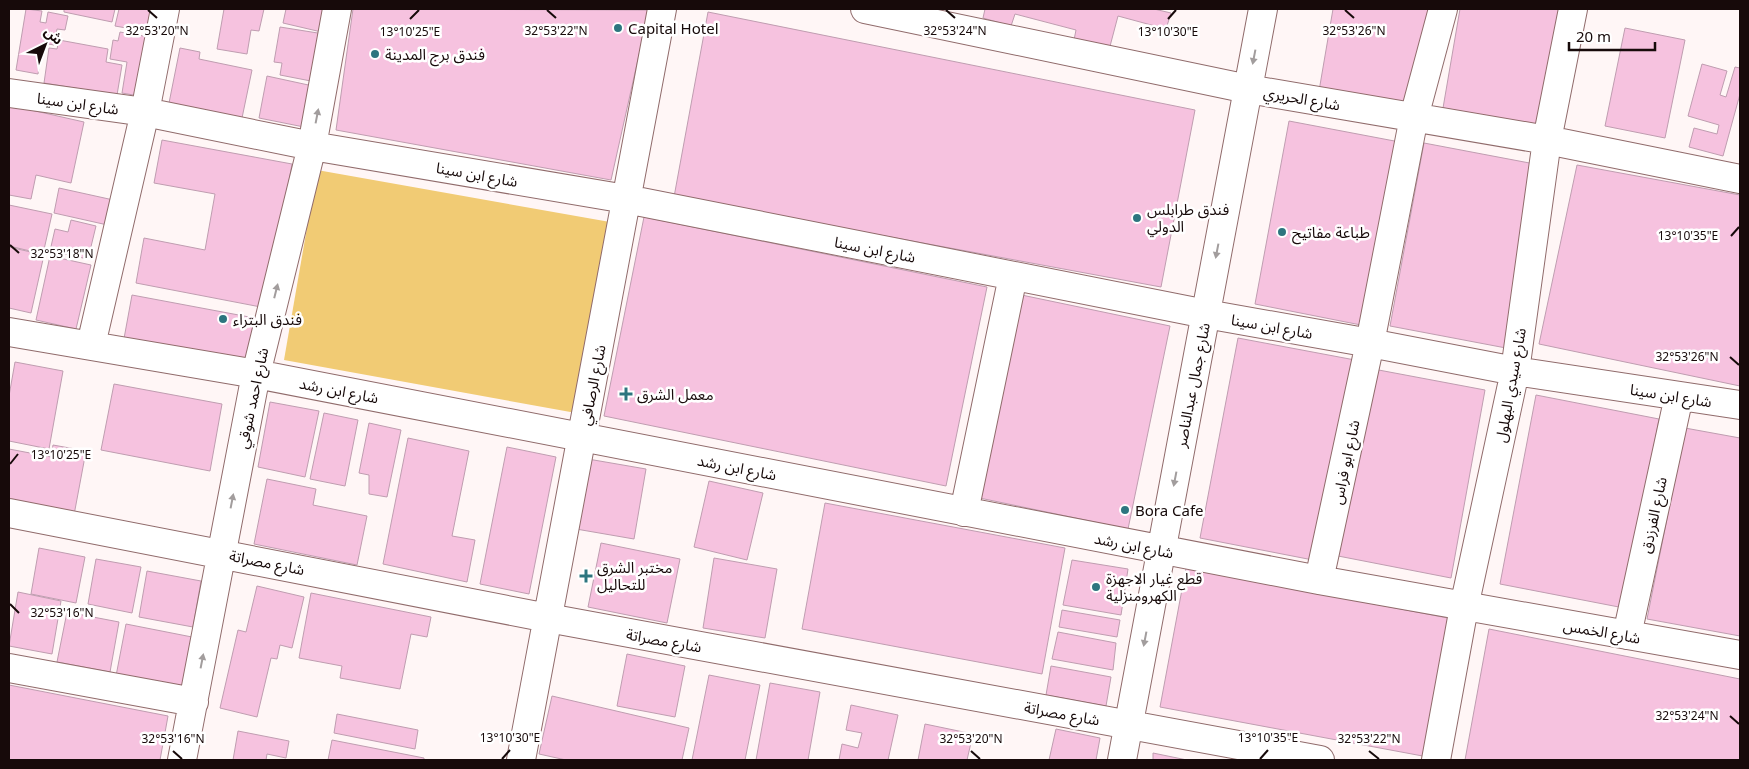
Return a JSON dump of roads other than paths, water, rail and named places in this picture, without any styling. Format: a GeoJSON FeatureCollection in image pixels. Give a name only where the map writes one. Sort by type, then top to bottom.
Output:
{"type":"FeatureCollection","features":[{"type":"Feature","properties":{"kind":"street"},"geometry":{"type":"LineString","coordinates":[[91,345],[145,112],[164,9]]}},
{"type":"Feature","properties":{"kind":"street","name":"شارع احمد شوقي"},"geometry":{"type":"LineString","coordinates":[[182,760],[256,374],[312,146],[337,9]]}},
{"type":"Feature","properties":{"kind":"street","name":"شارع الرصافي"},"geometry":{"type":"LineString","coordinates":[[521,760],[662,9]]}},
{"type":"Feature","properties":{"kind":"street","name":"شارع الحريري"},"geometry":{"type":"LineString","coordinates":[[865,9],[1248,89],[1547,140],[1740,179]]}},
{"type":"Feature","properties":{"kind":"street","name":"شارع جمال عبدالناصر"},"geometry":{"type":"LineString","coordinates":[[1122,760],[1263,9]]}},
{"type":"Feature","properties":{"kind":"street","name":"شارع ابو فراس"},"geometry":{"type":"LineString","coordinates":[[1320,580],[1370,343],[1414,117],[1442,9]]}},
{"type":"Feature","properties":{"kind":"street","name":"شارع سيدي البهلول"},"geometry":{"type":"LineString","coordinates":[[1436,760],[1464,606],[1515,372],[1547,140],[1573,9]]}},
{"type":"Feature","properties":{"kind":"street","name":"شارع ابن سينا"},"geometry":{"type":"LineString","coordinates":[[9,93],[145,112],[312,146],[626,199],[1206,314],[1370,343],[1515,372],[1740,405]]}},
{"type":"Feature","properties":{"kind":"street"},"geometry":{"type":"LineString","coordinates":[[964,512],[1013,276]]}},
{"type":"Feature","properties":{"kind":"street","name":"شارع ابن رشد"},"geometry":{"type":"LineString","coordinates":[[9,332],[256,374],[582,436],[1161,551],[1464,606]]}},
{"type":"Feature","properties":{"kind":"street","name":"شارع الفرزدق"},"geometry":{"type":"LineString","coordinates":[[1627,635],[1680,396]]}},
{"type":"Feature","properties":{"kind":"street","name":"شارع مصراتة"},"geometry":{"type":"LineString","coordinates":[[9,513],[548,618],[1305,759]]}},
{"type":"Feature","properties":{"kind":"street","name":"شارع الخمس"},"geometry":{"type":"LineString","coordinates":[[1464,606],[1740,655]]}},
{"type":"Feature","properties":{"kind":"street"},"geometry":{"type":"LineString","coordinates":[[9,668],[194,702]]}},
{"type":"Feature","properties":{"kind":"place","name":"Capital Hotel"},"geometry":{"type":"Point","coordinates":[618,28]}},
{"type":"Feature","properties":{"kind":"place","name":"فندق برج المدينة"},"geometry":{"type":"Point","coordinates":[375,54]}},
{"type":"Feature","properties":{"kind":"place","name":"فندق طرابلس الدولي"},"geometry":{"type":"Point","coordinates":[1137,218]}},
{"type":"Feature","properties":{"kind":"place","name":"طباعة مفاتيح"},"geometry":{"type":"Point","coordinates":[1282,232]}},
{"type":"Feature","properties":{"kind":"place","name":"فندق البتراء"},"geometry":{"type":"Point","coordinates":[223,319]}},
{"type":"Feature","properties":{"kind":"place","name":"معمل الشرق"},"geometry":{"type":"Point","coordinates":[626,394]}},
{"type":"Feature","properties":{"kind":"place","name":"Bora Cafe"},"geometry":{"type":"Point","coordinates":[1125,510]}},
{"type":"Feature","properties":{"kind":"place","name":"مختبر الشرق للتحاليل"},"geometry":{"type":"Point","coordinates":[586,576]}},
{"type":"Feature","properties":{"kind":"place","name":"قطع غيار الاجهزة الكهرومنزلية"},"geometry":{"type":"Point","coordinates":[1096,587]}}]}
